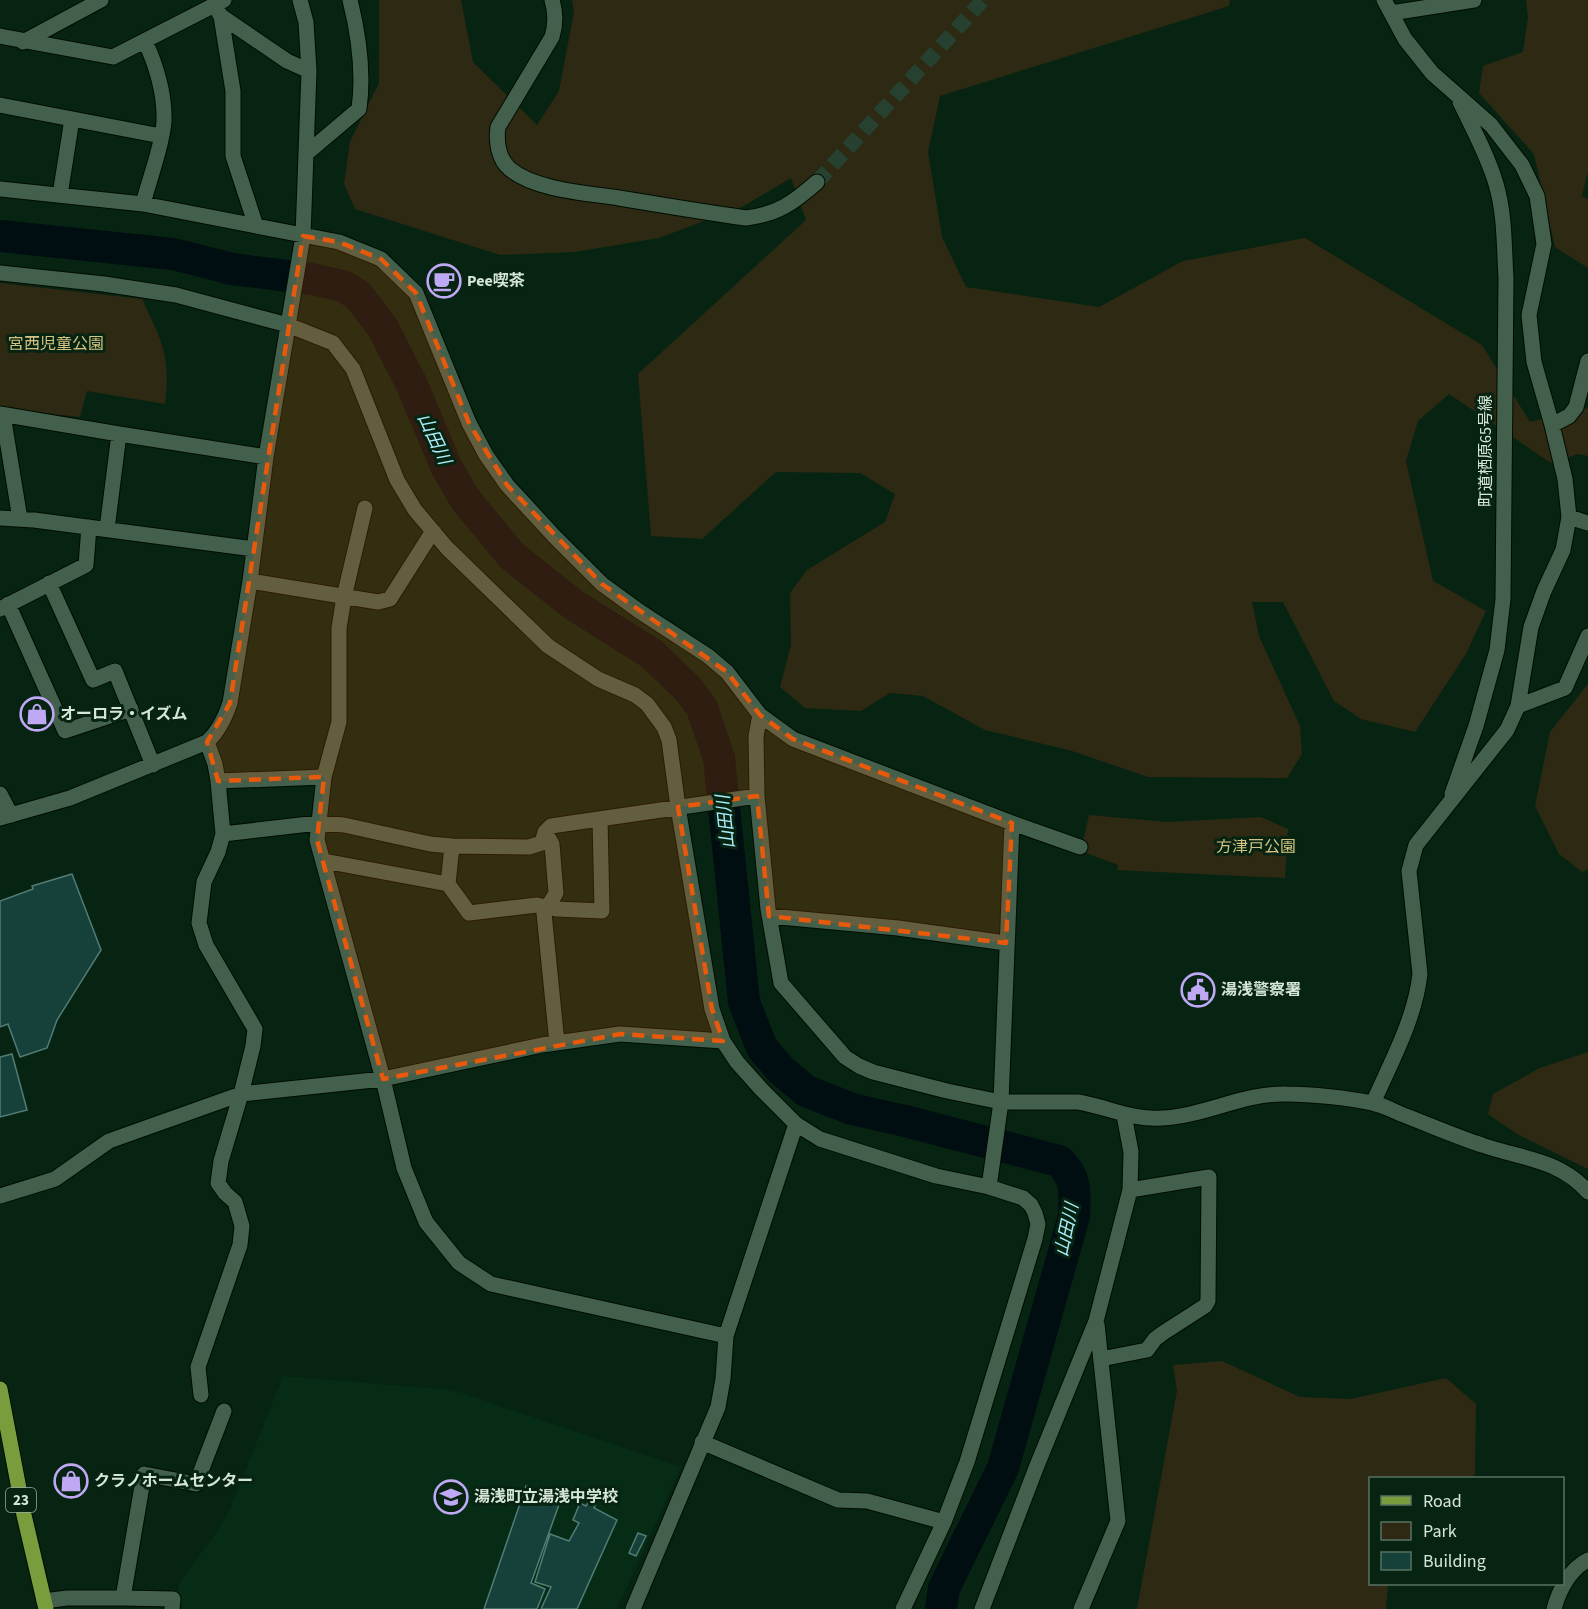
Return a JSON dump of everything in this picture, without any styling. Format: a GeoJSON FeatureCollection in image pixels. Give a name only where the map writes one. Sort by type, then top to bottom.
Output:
{"type":"FeatureCollection","features":[{"type":"Feature","properties":{"kind":"main road","name":"23"},"geometry":{"type":"LineString","coordinates":[[0,1389],[45,1605]]}},
{"type":"Feature","properties":{"kind":"street"},"geometry":{"type":"LineString","coordinates":[[23,42],[100,0]]}},
{"type":"Feature","properties":{"kind":"street"},"geometry":{"type":"LineString","coordinates":[[0,794],[5,817],[70,798],[207,742],[215,735],[230,703],[250,581],[266,457],[303,236],[309,71],[306,22],[300,0]]}},
{"type":"Feature","properties":{"kind":"street"},"geometry":{"type":"LineString","coordinates":[[307,153],[359,110],[362,91],[360,58],[350,0]]}},
{"type":"Feature","properties":{"kind":"street"},"geometry":{"type":"LineString","coordinates":[[552,0],[555,11],[552,37],[498,127],[497,138],[502,160],[519,176],[541,184],[566,189],[746,218],[763,216],[783,209],[817,182]]}},
{"type":"Feature","properties":{"kind":"street"},"geometry":{"type":"LineString","coordinates":[[1374,1103],[1409,1018],[1419,987],[1420,974],[1409,871],[1416,845],[1507,730],[1518,706],[1531,627],[1544,591],[1563,550],[1569,517],[1565,479],[1534,362],[1529,315],[1544,244],[1537,196],[1522,165],[1491,125],[1432,73],[1405,39],[1388,7],[1474,0]]}},
{"type":"Feature","properties":{"kind":"street"},"geometry":{"type":"LineString","coordinates":[[0,36],[113,57],[217,5]]}},
{"type":"Feature","properties":{"kind":"street"},"geometry":{"type":"LineString","coordinates":[[217,5],[287,61],[309,71]]}},
{"type":"Feature","properties":{"kind":"street"},"geometry":{"type":"LineString","coordinates":[[217,5],[233,91],[233,156],[256,226]]}},
{"type":"Feature","properties":{"kind":"street"},"geometry":{"type":"LineString","coordinates":[[143,204],[164,123],[156,69],[145,40]]}},
{"type":"Feature","properties":{"kind":"street","name":"町道栖原65号線"},"geometry":{"type":"LineString","coordinates":[[1447,806],[1476,726],[1497,650],[1503,599],[1506,278],[1503,229],[1496,185],[1481,145],[1457,97]]}},
{"type":"Feature","properties":{"kind":"street"},"geometry":{"type":"LineString","coordinates":[[0,105],[161,136]]}},
{"type":"Feature","properties":{"kind":"street"},"geometry":{"type":"LineString","coordinates":[[60,195],[72,119]]}},
{"type":"Feature","properties":{"kind":"street"},"geometry":{"type":"LineString","coordinates":[[0,189],[143,204],[339,242],[381,259],[416,293],[469,423],[486,455],[507,485],[602,584],[708,656],[727,672],[760,715],[793,739],[1080,847]]}},
{"type":"Feature","properties":{"kind":"street"},"geometry":{"type":"LineString","coordinates":[[0,273],[104,284],[176,295],[289,319],[333,343],[353,369],[397,480],[416,510],[447,549],[548,646],[598,679],[635,695],[647,704],[664,728],[669,740],[682,806],[712,1008],[723,1041],[737,1062],[760,1089],[796,1124],[820,1139],[936,1176],[1016,1194],[1031,1205],[1038,1224],[967,1462],[944,1522],[903,1609]]}},
{"type":"Feature","properties":{"kind":"street"},"geometry":{"type":"LineString","coordinates":[[1552,425],[1569,416],[1576,407],[1588,361]]}},
{"type":"Feature","properties":{"kind":"street"},"geometry":{"type":"LineString","coordinates":[[20,519],[1,415],[266,457]]}},
{"type":"Feature","properties":{"kind":"street"},"geometry":{"type":"LineString","coordinates":[[107,529],[120,434]]}},
{"type":"Feature","properties":{"kind":"street"},"geometry":{"type":"LineString","coordinates":[[365,508],[339,628],[339,722],[324,777],[317,840],[383,1079],[404,1168],[426,1221],[459,1263],[491,1284],[726,1336]]}},
{"type":"Feature","properties":{"kind":"street"},"geometry":{"type":"LineString","coordinates":[[1569,517],[1588,523]]}},
{"type":"Feature","properties":{"kind":"street"},"geometry":{"type":"LineString","coordinates":[[0,518],[107,529],[254,549]]}},
{"type":"Feature","properties":{"kind":"street"},"geometry":{"type":"LineString","coordinates":[[89,527],[86,565],[4,607],[65,731],[131,709]]}},
{"type":"Feature","properties":{"kind":"street"},"geometry":{"type":"LineString","coordinates":[[250,581],[378,602],[390,599],[433,531]]}},
{"type":"Feature","properties":{"kind":"street"},"geometry":{"type":"LineString","coordinates":[[49,584],[93,680],[115,671],[153,765]]}},
{"type":"Feature","properties":{"kind":"street"},"geometry":{"type":"LineString","coordinates":[[1518,706],[1565,688],[1588,636]]}},
{"type":"Feature","properties":{"kind":"street"},"geometry":{"type":"LineString","coordinates":[[760,715],[756,736],[752,797],[781,982],[845,1057],[859,1066],[1000,1108],[1078,1102],[1124,1115],[1160,1118],[1173,1117],[1262,1095],[1301,1095],[1374,1103],[1484,1146],[1560,1169],[1578,1181],[1588,1192]]}},
{"type":"Feature","properties":{"kind":"street"},"geometry":{"type":"LineString","coordinates":[[201,1395],[198,1367],[240,1245],[243,1226],[235,1202],[218,1183],[221,1161],[241,1094],[255,1029],[206,945],[199,923],[204,882],[218,852],[223,834],[218,781],[207,742]]}},
{"type":"Feature","properties":{"kind":"street"},"geometry":{"type":"LineString","coordinates":[[218,781],[324,777]]}},
{"type":"Feature","properties":{"kind":"street"},"geometry":{"type":"LineString","coordinates":[[223,834],[318,823],[344,825],[429,844],[535,846],[542,843],[545,832],[551,826],[752,797]]}},
{"type":"Feature","properties":{"kind":"street"},"geometry":{"type":"LineString","coordinates":[[452,846],[448,884],[469,913],[537,905],[556,909],[602,911],[600,819]]}},
{"type":"Feature","properties":{"kind":"street"},"geometry":{"type":"LineString","coordinates":[[989,1187],[1000,1108],[1012,823]]}},
{"type":"Feature","properties":{"kind":"street"},"geometry":{"type":"LineString","coordinates":[[545,832],[552,844],[556,893],[544,913],[557,1043]]}},
{"type":"Feature","properties":{"kind":"street"},"geometry":{"type":"LineString","coordinates":[[324,861],[448,884]]}},
{"type":"Feature","properties":{"kind":"street"},"geometry":{"type":"LineString","coordinates":[[769,916],[898,928],[1006,943]]}},
{"type":"Feature","properties":{"kind":"street"},"geometry":{"type":"LineString","coordinates":[[0,1196],[56,1179],[109,1141],[241,1094],[383,1079],[557,1043],[620,1034],[723,1041]]}},
{"type":"Feature","properties":{"kind":"street"},"geometry":{"type":"LineString","coordinates":[[982,1609],[1096,1321],[1130,1190],[1131,1152],[1124,1115]]}},
{"type":"Feature","properties":{"kind":"street"},"geometry":{"type":"LineString","coordinates":[[633,1609],[718,1407],[723,1379],[726,1336],[796,1124]]}},
{"type":"Feature","properties":{"kind":"street"},"geometry":{"type":"LineString","coordinates":[[1101,1359],[1148,1350],[1155,1339],[1201,1309],[1208,1301],[1209,1177],[1130,1190]]}},
{"type":"Feature","properties":{"kind":"street"},"geometry":{"type":"LineString","coordinates":[[1081,1609],[1118,1521],[1096,1321]]}},
{"type":"Feature","properties":{"kind":"street"},"geometry":{"type":"LineString","coordinates":[[123,1598],[144,1474],[196,1484],[224,1411]]}},
{"type":"Feature","properties":{"kind":"street"},"geometry":{"type":"LineString","coordinates":[[702,1442],[838,1500],[867,1501],[944,1522]]}},
{"type":"Feature","properties":{"kind":"street"},"geometry":{"type":"LineString","coordinates":[[1564,1584],[1579,1564],[1588,1560]]}},
{"type":"Feature","properties":{"kind":"street"},"geometry":{"type":"LineString","coordinates":[[1554,1609],[1559,1591],[1563,1585]]}},
{"type":"Feature","properties":{"kind":"street"},"geometry":{"type":"LineString","coordinates":[[45,1605],[67,1598],[173,1599],[172,1609]]}},
{"type":"Feature","properties":{"kind":"highlighted area"},"geometry":{"type":"Polygon","coordinates":[[[303,236],[339,242],[381,259],[416,293],[469,423],[507,485],[602,584],[727,672],[760,715],[793,739],[1012,823],[1006,943],[769,916],[757,796],[678,807],[712,1009],[723,1041],[620,1034],[383,1079],[317,840],[324,777],[218,781],[207,742],[230,703],[303,236]]]}},
{"type":"Feature","properties":{"kind":"shaded area","name":"湯浅町立湯浅中学校"},"geometry":{"type":"Polygon","coordinates":[[[283,1376],[453,1390],[681,1467],[617,1609],[176,1609],[179,1583],[216,1533],[230,1509],[283,1376]]]}},
{"type":"Feature","properties":{"kind":"green space"},"geometry":{"type":"Polygon","coordinates":[[[379,0],[461,0],[473,62],[537,125],[559,91],[574,12],[572,0],[1230,0],[1229,6],[940,96],[928,152],[942,237],[966,287],[1099,307],[1183,261],[1305,238],[1482,345],[1530,422],[1588,408],[1588,456],[1578,454],[1551,463],[1449,394],[1418,421],[1406,461],[1433,581],[1486,611],[1466,654],[1415,732],[1361,719],[1334,701],[1283,602],[1252,602],[1259,636],[1300,726],[1302,754],[1287,778],[1148,777],[1069,750],[985,730],[923,696],[890,693],[861,711],[805,708],[780,687],[791,645],[790,593],[807,570],[885,522],[895,494],[860,473],[776,472],[702,539],[651,536],[638,374],[806,220],[791,178],[744,206],[659,238],[575,252],[500,255],[355,209],[344,184],[350,142],[379,83],[379,0]]]}},
{"type":"Feature","properties":{"kind":"green space"},"geometry":{"type":"Polygon","coordinates":[[[1526,0],[1588,0],[1588,171],[1582,196],[1588,199],[1588,268],[1555,247],[1534,154],[1479,93],[1483,66],[1523,52],[1528,17],[1526,0]]]}},
{"type":"Feature","properties":{"kind":"green space","name":"宮西児童公園"},"geometry":{"type":"Polygon","coordinates":[[[0,283],[142,299],[160,338],[166,361],[165,404],[87,391],[80,417],[0,408],[0,283]]]}},
{"type":"Feature","properties":{"kind":"green space"},"geometry":{"type":"Polygon","coordinates":[[[1588,684],[1588,869],[1582,872],[1559,854],[1535,806],[1550,732],[1588,684]]]}},
{"type":"Feature","properties":{"kind":"green space","name":"方津戸公園"},"geometry":{"type":"Polygon","coordinates":[[[1089,815],[1168,822],[1261,817],[1288,829],[1285,878],[1117,870],[1118,865],[1081,851],[1089,815]]]}},
{"type":"Feature","properties":{"kind":"green space"},"geometry":{"type":"Polygon","coordinates":[[[1588,1052],[1588,1169],[1517,1134],[1488,1114],[1493,1094],[1540,1068],[1588,1052]]]}},
{"type":"Feature","properties":{"kind":"green space"},"geometry":{"type":"Polygon","coordinates":[[[1222,1361],[1300,1397],[1351,1399],[1446,1378],[1476,1404],[1475,1474],[1473,1477],[1369,1477],[1369,1585],[1388,1585],[1386,1609],[1137,1609],[1177,1391],[1173,1365],[1222,1361]]]}},
{"type":"Feature","properties":{"kind":"building"},"geometry":{"type":"Polygon","coordinates":[[[72,874],[101,950],[57,1020],[47,1048],[20,1057],[8,1024],[0,1027],[0,901],[33,889],[32,886],[72,874]]]}},
{"type":"Feature","properties":{"kind":"building"},"geometry":{"type":"Polygon","coordinates":[[[12,1054],[27,1110],[0,1117],[0,1057],[12,1054]]]}},
{"type":"Feature","properties":{"kind":"building"},"geometry":{"type":"Polygon","coordinates":[[[526,1486],[561,1499],[531,1583],[545,1589],[537,1609],[484,1609],[526,1486]]]}},
{"type":"Feature","properties":{"kind":"building"},"geometry":{"type":"Polygon","coordinates":[[[589,1501],[596,1503],[594,1508],[617,1520],[577,1609],[541,1609],[551,1587],[535,1582],[550,1534],[569,1541],[579,1523],[573,1520],[580,1503],[586,1506],[589,1501]]]}},
{"type":"Feature","properties":{"kind":"building"},"geometry":{"type":"Polygon","coordinates":[[[638,1533],[646,1536],[636,1556],[629,1553],[638,1533]]]}},
{"type":"Feature","properties":{"kind":"waterway","name":"山田川"},"geometry":{"type":"LineString","coordinates":[[0,236],[173,254],[232,269],[312,279],[343,286],[358,295],[383,328],[411,383],[447,468],[465,499],[512,556],[574,605],[652,654],[689,690],[702,708],[719,758],[744,1002],[762,1048],[781,1070],[806,1091],[852,1109],[1059,1161],[1065,1167],[1074,1186],[1074,1216],[1003,1468],[944,1588],[941,1609]]}},
{"type":"Feature","properties":{"kind":"tunnel"},"geometry":{"type":"LineString","coordinates":[[817,182],[983,0]]}},
{"type":"Feature","properties":{"kind":"place","name":"Pee喫茶"},"geometry":{"type":"Point","coordinates":[444,281]}},
{"type":"Feature","properties":{"kind":"place","name":"オーロラ・イズム"},"geometry":{"type":"Point","coordinates":[37,714]}},
{"type":"Feature","properties":{"kind":"place","name":"湯浅警察署"},"geometry":{"type":"Point","coordinates":[1198,990]}},
{"type":"Feature","properties":{"kind":"place","name":"クラノホームセンター"},"geometry":{"type":"Point","coordinates":[71,1481]}},
{"type":"Feature","properties":{"kind":"place","name":"湯浅町立湯浅中学校"},"geometry":{"type":"Point","coordinates":[451,1497]}}]}
